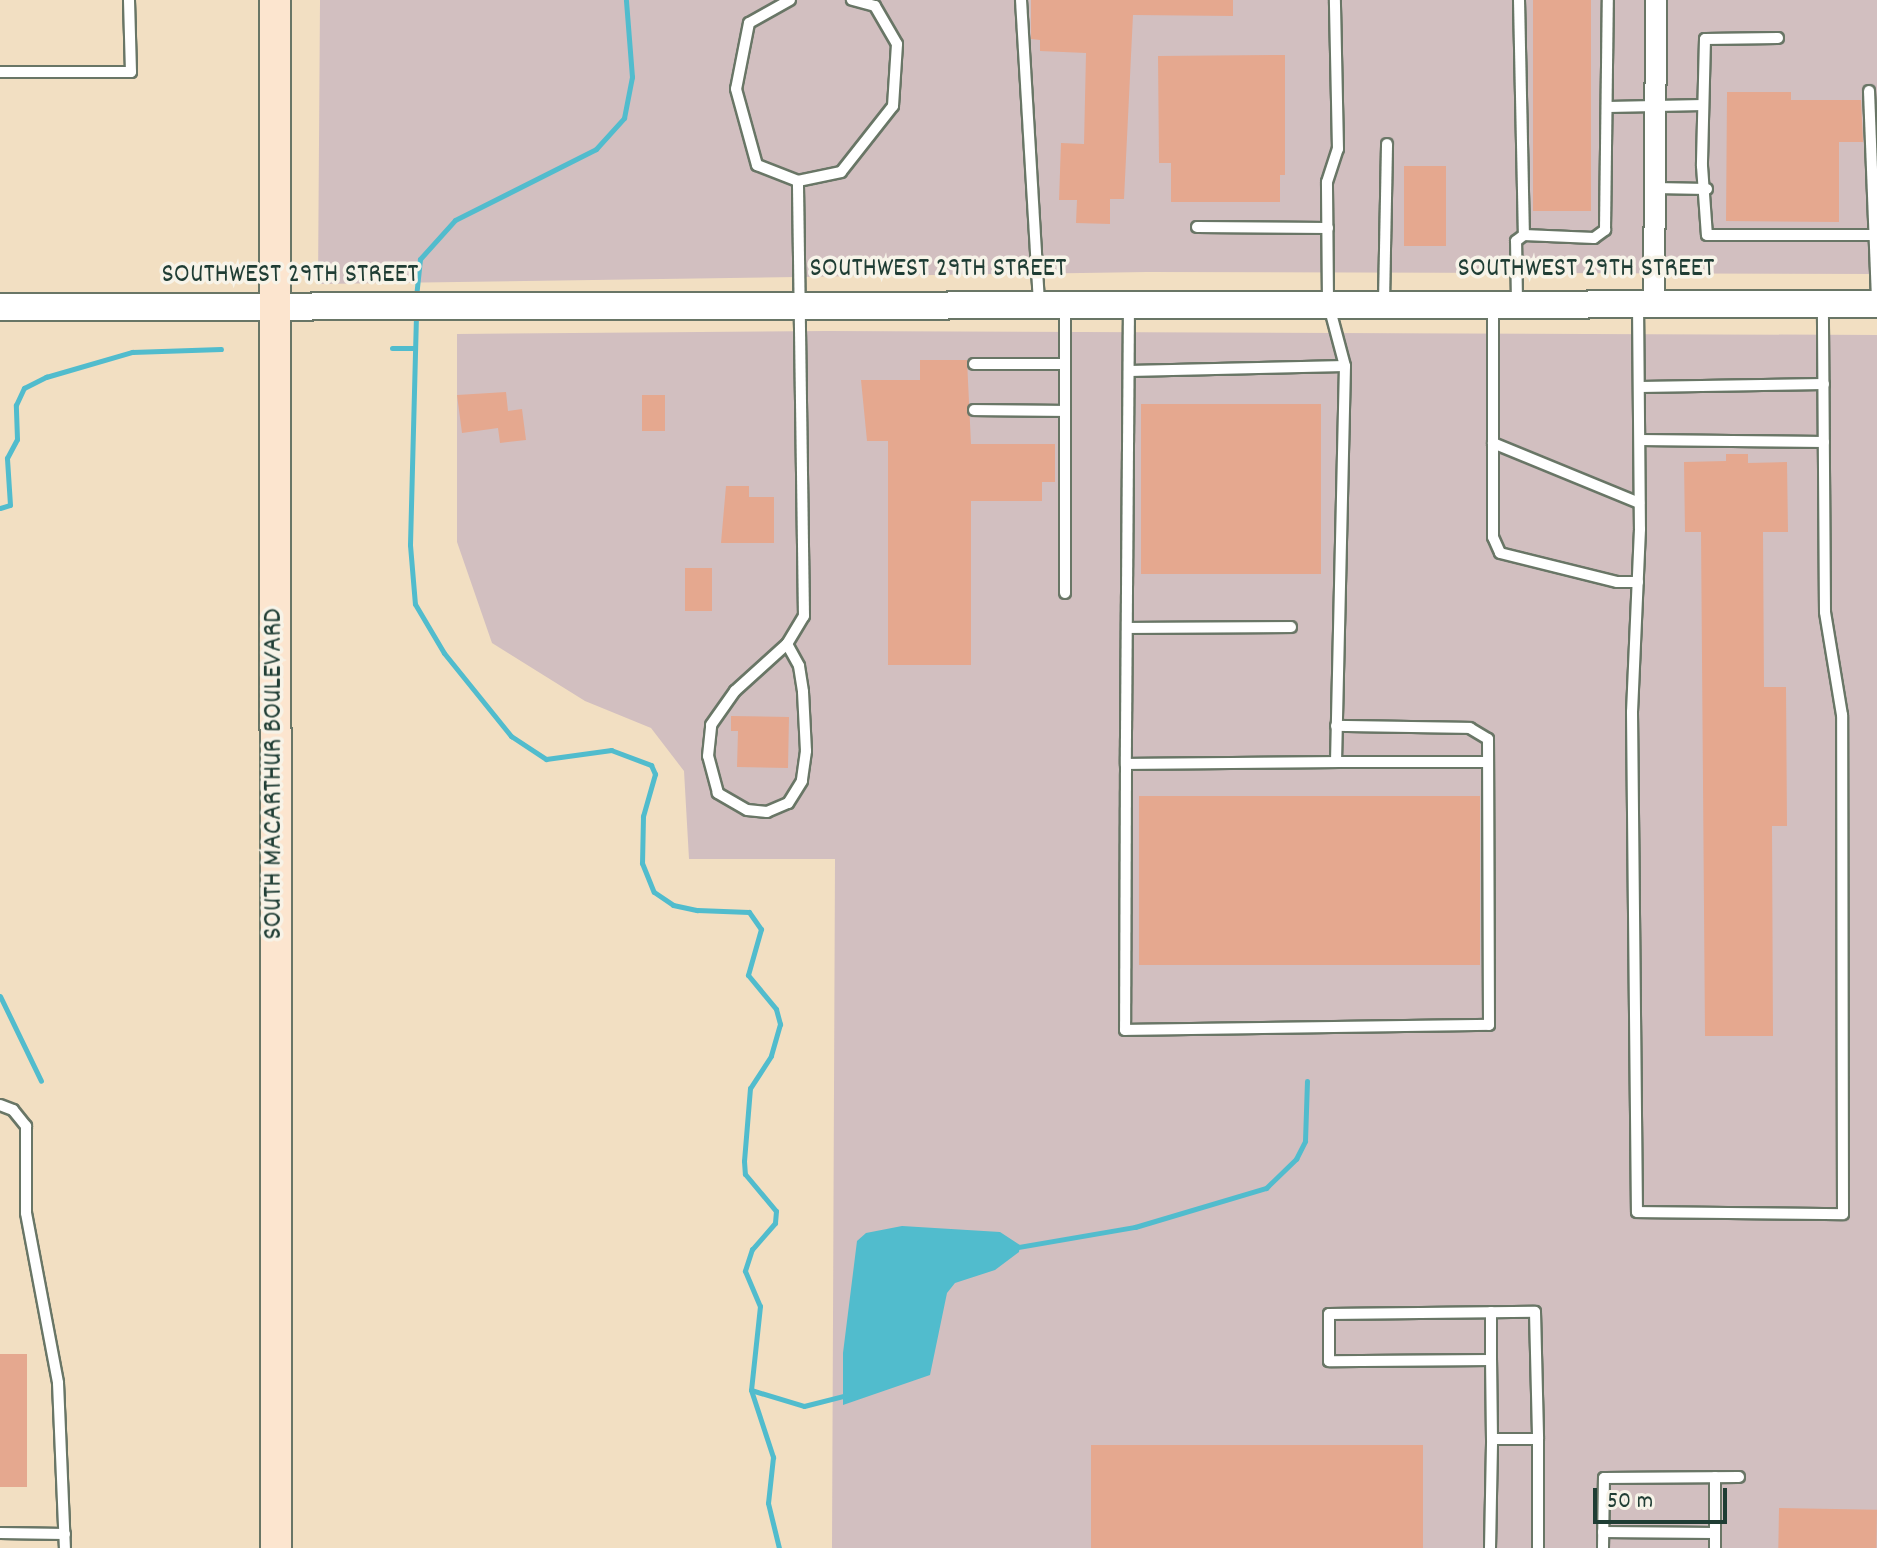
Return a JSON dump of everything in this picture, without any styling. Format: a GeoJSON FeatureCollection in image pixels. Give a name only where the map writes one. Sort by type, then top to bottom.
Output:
{"type":"FeatureCollection","features":[{"type":"Feature","properties":{"kind":"main road","name":"SOUTH MACARTHUR BOULEVARD"},"geometry":{"type":"LineString","coordinates":[[275,0],[276,1548]]}},
{"type":"Feature","properties":{"kind":"street"},"geometry":{"type":"LineString","coordinates":[[1646,302],[1655,188],[1656,0]]}},
{"type":"Feature","properties":{"kind":"street","name":"SOUTHWEST 29TH STREET"},"geometry":{"type":"LineString","coordinates":[[0,307],[275,309],[1052,302],[1877,304]]}},
{"type":"Feature","properties":{"kind":"lane"},"geometry":{"type":"LineString","coordinates":[[0,72],[131,72],[129,0]]}},
{"type":"Feature","properties":{"kind":"lane"},"geometry":{"type":"LineString","coordinates":[[790,0],[749,23],[736,89],[757,165],[798,181],[841,172],[893,106],[897,44],[875,6],[852,0]]}},
{"type":"Feature","properties":{"kind":"lane"},"geometry":{"type":"LineString","coordinates":[[1021,0],[1052,302],[1065,364],[1065,593]]}},
{"type":"Feature","properties":{"kind":"lane"},"geometry":{"type":"LineString","coordinates":[[1335,0],[1338,149],[1327,182],[1328,302],[1345,366],[1336,762]]}},
{"type":"Feature","properties":{"kind":"lane"},"geometry":{"type":"LineString","coordinates":[[1519,0],[1524,235]]}},
{"type":"Feature","properties":{"kind":"lane"},"geometry":{"type":"LineString","coordinates":[[1608,0],[1605,230],[1594,238],[1524,235],[1516,241],[1505,302],[1493,443],[1493,537],[1500,553],[1617,582],[1638,582]]}},
{"type":"Feature","properties":{"kind":"lane"},"geometry":{"type":"LineString","coordinates":[[1778,38],[1705,39],[1702,166],[1707,189],[1707,235],[1875,235]]}},
{"type":"Feature","properties":{"kind":"lane"},"geometry":{"type":"LineString","coordinates":[[1869,91],[1877,304]]}},
{"type":"Feature","properties":{"kind":"lane"},"geometry":{"type":"LineString","coordinates":[[1608,107],[1703,105]]}},
{"type":"Feature","properties":{"kind":"lane"},"geometry":{"type":"LineString","coordinates":[[1384,302],[1387,144]]}},
{"type":"Feature","properties":{"kind":"lane"},"geometry":{"type":"LineString","coordinates":[[787,644],[799,666],[803,692],[806,751],[802,781],[788,803],[767,812],[747,810],[718,793],[708,756],[711,725],[735,691],[787,644],[804,616],[798,181]]}},
{"type":"Feature","properties":{"kind":"lane"},"geometry":{"type":"LineString","coordinates":[[1655,188],[1707,189]]}},
{"type":"Feature","properties":{"kind":"lane"},"geometry":{"type":"LineString","coordinates":[[1197,227],[1328,228]]}},
{"type":"Feature","properties":{"kind":"lane"},"geometry":{"type":"LineString","coordinates":[[1129,302],[1125,1030],[1489,1025],[1488,739],[1470,728],[1336,726]]}},
{"type":"Feature","properties":{"kind":"lane"},"geometry":{"type":"LineString","coordinates":[[1646,302],[1640,387],[1638,582],[1632,712],[1637,1212],[1843,1214],[1842,715],[1825,612],[1823,303]]}},
{"type":"Feature","properties":{"kind":"lane"},"geometry":{"type":"LineString","coordinates":[[974,364],[1065,364]]}},
{"type":"Feature","properties":{"kind":"lane"},"geometry":{"type":"LineString","coordinates":[[1129,371],[1345,366]]}},
{"type":"Feature","properties":{"kind":"lane"},"geometry":{"type":"LineString","coordinates":[[1640,387],[1824,384]]}},
{"type":"Feature","properties":{"kind":"lane"},"geometry":{"type":"LineString","coordinates":[[974,410],[1065,411]]}},
{"type":"Feature","properties":{"kind":"lane"},"geometry":{"type":"LineString","coordinates":[[1640,440],[1824,442]]}},
{"type":"Feature","properties":{"kind":"lane"},"geometry":{"type":"LineString","coordinates":[[1493,443],[1639,503]]}},
{"type":"Feature","properties":{"kind":"lane"},"geometry":{"type":"LineString","coordinates":[[1127,628],[1291,627]]}},
{"type":"Feature","properties":{"kind":"lane"},"geometry":{"type":"LineString","coordinates":[[1126,764],[1488,762]]}},
{"type":"Feature","properties":{"kind":"lane"},"geometry":{"type":"LineString","coordinates":[[0,1105],[13,1110],[26,1126],[26,1213],[58,1383],[65,1548]]}},
{"type":"Feature","properties":{"kind":"lane"},"geometry":{"type":"LineString","coordinates":[[1490,1548],[1491,1312]]}},
{"type":"Feature","properties":{"kind":"lane"},"geometry":{"type":"LineString","coordinates":[[1491,1360],[1329,1361],[1329,1314],[1535,1312],[1538,1548]]}},
{"type":"Feature","properties":{"kind":"lane"},"geometry":{"type":"LineString","coordinates":[[1492,1439],[1538,1439]]}},
{"type":"Feature","properties":{"kind":"lane"},"geometry":{"type":"LineString","coordinates":[[1715,1477],[1715,1548]]}},
{"type":"Feature","properties":{"kind":"lane"},"geometry":{"type":"LineString","coordinates":[[1603,1548],[1604,1478],[1739,1477]]}},
{"type":"Feature","properties":{"kind":"lane"},"geometry":{"type":"LineString","coordinates":[[1603,1532],[1715,1533]]}},
{"type":"Feature","properties":{"kind":"lane"},"geometry":{"type":"LineString","coordinates":[[0,1533],[65,1534]]}},
{"type":"Feature","properties":{"kind":"shaded area"},"geometry":{"type":"Polygon","coordinates":[[[320,0],[1877,0],[1877,274],[1147,272],[318,284],[320,0]]]}},
{"type":"Feature","properties":{"kind":"shaded area"},"geometry":{"type":"Polygon","coordinates":[[[827,331],[1877,335],[1877,1548],[832,1548],[835,859],[689,859],[684,771],[651,728],[585,701],[492,643],[457,542],[457,334],[827,331]]]}},
{"type":"Feature","properties":{"kind":"water"},"geometry":{"type":"Polygon","coordinates":[[[902,1226],[1000,1232],[1020,1245],[1019,1252],[995,1270],[955,1283],[947,1293],[930,1375],[843,1405],[843,1353],[857,1241],[866,1233],[902,1226]]]}},
{"type":"Feature","properties":{"kind":"building"},"geometry":{"type":"Polygon","coordinates":[[[1031,0],[1233,0],[1233,16],[1133,15],[1124,199],[1110,199],[1110,224],[1076,223],[1077,200],[1059,200],[1061,143],[1084,144],[1086,53],[1040,51],[1040,40],[1031,39],[1031,0]]]}},
{"type":"Feature","properties":{"kind":"building"},"geometry":{"type":"Polygon","coordinates":[[[1533,0],[1591,0],[1591,211],[1533,211],[1533,0]]]}},
{"type":"Feature","properties":{"kind":"building"},"geometry":{"type":"Polygon","coordinates":[[[1285,55],[1285,175],[1280,175],[1280,202],[1171,202],[1171,163],[1159,163],[1158,56],[1285,55]]]}},
{"type":"Feature","properties":{"kind":"building"},"geometry":{"type":"Polygon","coordinates":[[[1727,92],[1791,92],[1791,100],[1861,100],[1863,142],[1839,142],[1839,222],[1726,221],[1727,92]]]}},
{"type":"Feature","properties":{"kind":"building"},"geometry":{"type":"Polygon","coordinates":[[[1404,166],[1446,166],[1446,246],[1404,246],[1404,166]]]}},
{"type":"Feature","properties":{"kind":"building"},"geometry":{"type":"Polygon","coordinates":[[[920,360],[967,360],[971,444],[1055,444],[1055,482],[1042,482],[1042,501],[971,501],[971,665],[888,665],[888,441],[867,441],[861,380],[920,380],[920,360]]]}},
{"type":"Feature","properties":{"kind":"building"},"geometry":{"type":"Polygon","coordinates":[[[506,392],[508,411],[522,409],[526,440],[500,443],[498,428],[462,433],[457,395],[506,392]]]}},
{"type":"Feature","properties":{"kind":"building"},"geometry":{"type":"Polygon","coordinates":[[[642,395],[665,395],[665,431],[642,431],[642,395]]]}},
{"type":"Feature","properties":{"kind":"building"},"geometry":{"type":"Polygon","coordinates":[[[1141,404],[1321,404],[1321,574],[1141,574],[1141,404]]]}},
{"type":"Feature","properties":{"kind":"building"},"geometry":{"type":"Polygon","coordinates":[[[1726,454],[1748,454],[1748,463],[1787,462],[1788,532],[1763,532],[1764,687],[1786,687],[1787,826],[1772,826],[1773,1036],[1705,1036],[1701,532],[1685,532],[1684,462],[1726,461],[1726,454]]]}},
{"type":"Feature","properties":{"kind":"building"},"geometry":{"type":"Polygon","coordinates":[[[726,486],[749,486],[749,497],[774,497],[774,543],[721,543],[726,486]]]}},
{"type":"Feature","properties":{"kind":"building"},"geometry":{"type":"Polygon","coordinates":[[[685,568],[712,568],[712,611],[685,611],[685,568]]]}},
{"type":"Feature","properties":{"kind":"building"},"geometry":{"type":"Polygon","coordinates":[[[731,716],[789,717],[788,768],[737,767],[738,731],[731,731],[731,716]]]}},
{"type":"Feature","properties":{"kind":"building"},"geometry":{"type":"Polygon","coordinates":[[[1139,796],[1480,796],[1480,965],[1139,965],[1139,796]]]}},
{"type":"Feature","properties":{"kind":"building"},"geometry":{"type":"Polygon","coordinates":[[[0,1354],[27,1354],[27,1487],[0,1487],[0,1354]]]}},
{"type":"Feature","properties":{"kind":"building"},"geometry":{"type":"Polygon","coordinates":[[[1091,1445],[1423,1445],[1423,1548],[1091,1548],[1091,1445]]]}},
{"type":"Feature","properties":{"kind":"building"},"geometry":{"type":"Polygon","coordinates":[[[1779,1508],[1877,1510],[1876,1548],[1778,1548],[1779,1508]]]}},
{"type":"Feature","properties":{"kind":"waterway"},"geometry":{"type":"LineString","coordinates":[[416,297],[420,259],[455,220],[596,149],[624,118],[632,77],[626,0]]}},
{"type":"Feature","properties":{"kind":"waterway"},"geometry":{"type":"LineString","coordinates":[[416,315],[410,545],[415,604],[444,653],[511,736],[546,759],[611,750],[651,765],[655,774],[643,816],[642,863],[654,892],[673,905],[697,910],[749,912],[761,929],[748,975],[776,1009],[780,1024],[771,1056],[750,1088],[744,1161],[745,1174],[776,1211],[775,1223],[752,1249],[745,1271],[760,1306],[751,1390],[773,1457],[768,1503],[779,1548]]}},
{"type":"Feature","properties":{"kind":"waterway"},"geometry":{"type":"LineString","coordinates":[[392,348],[414,348]]}},
{"type":"Feature","properties":{"kind":"waterway"},"geometry":{"type":"LineString","coordinates":[[0,508],[10,505],[7,458],[17,439],[16,405],[24,388],[46,377],[132,352],[221,349]]}},
{"type":"Feature","properties":{"kind":"waterway"},"geometry":{"type":"LineString","coordinates":[[0,996],[41,1081]]}},
{"type":"Feature","properties":{"kind":"waterway"},"geometry":{"type":"LineString","coordinates":[[1013,1248],[1135,1227],[1266,1188],[1296,1159],[1305,1141],[1307,1081]]}},
{"type":"Feature","properties":{"kind":"waterway"},"geometry":{"type":"LineString","coordinates":[[751,1390],[804,1406],[847,1395]]}}]}
